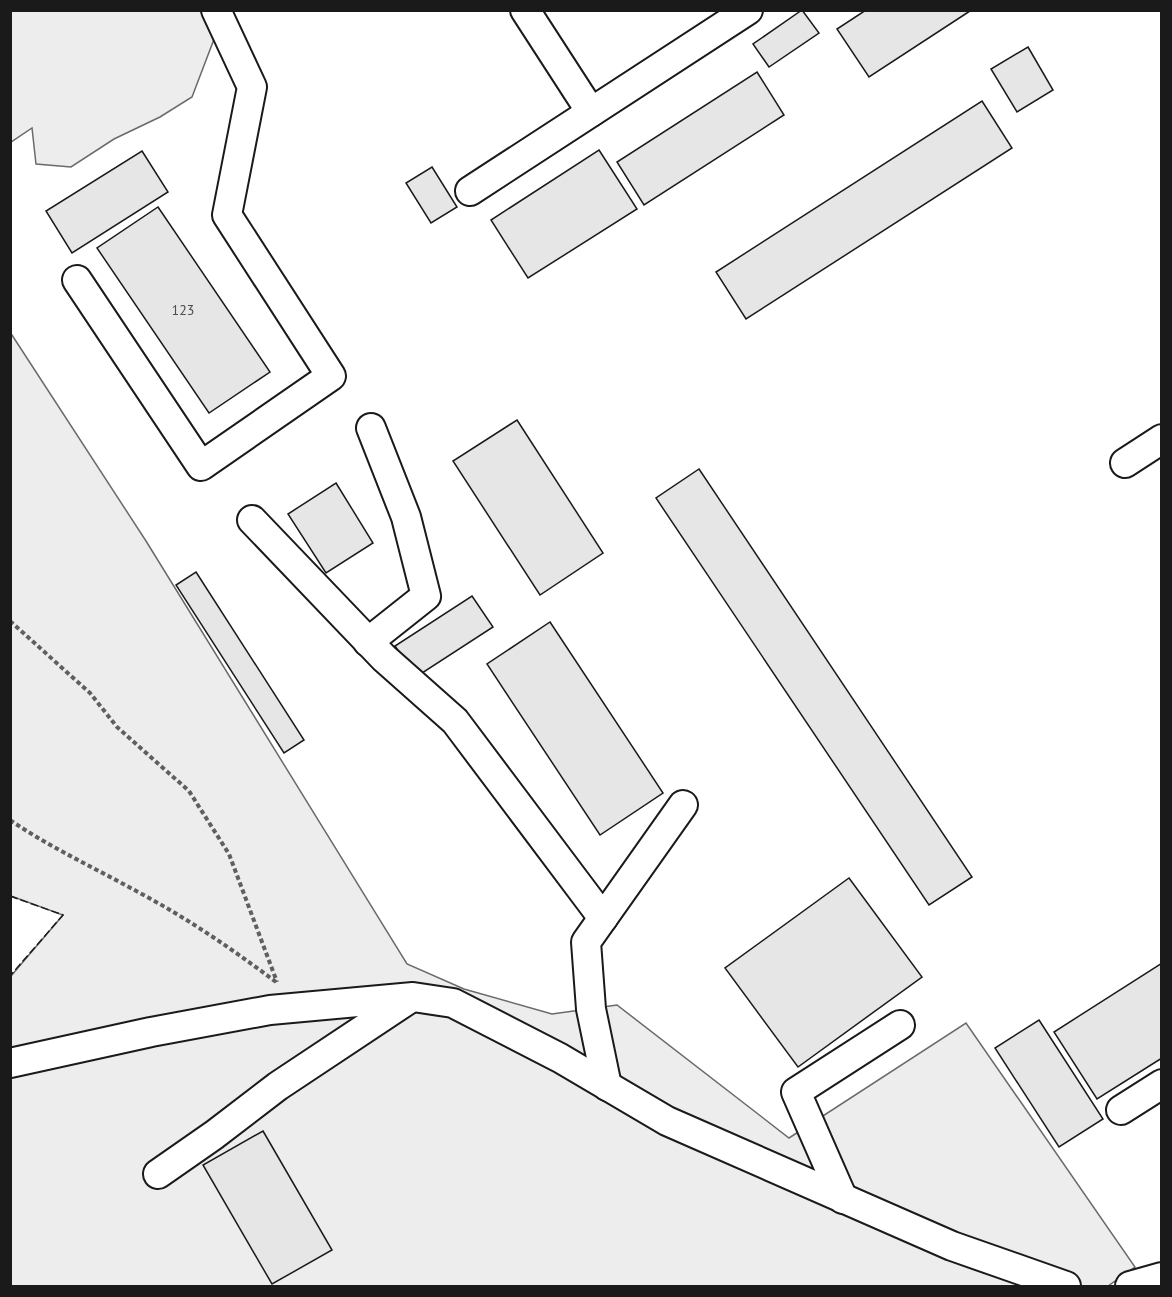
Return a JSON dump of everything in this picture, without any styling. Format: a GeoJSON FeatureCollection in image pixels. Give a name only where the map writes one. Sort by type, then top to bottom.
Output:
{"type":"FeatureCollection","features":[{"type":"Feature","properties":{"kind":"street"},"geometry":{"type":"LineString","coordinates":[[77,280],[201,466],[332,376],[227,215],[252,87],[216,10]]}},
{"type":"Feature","properties":{"kind":"street"},"geometry":{"type":"LineString","coordinates":[[525,10],[591,112]]}},
{"type":"Feature","properties":{"kind":"street"},"geometry":{"type":"LineString","coordinates":[[470,191],[748,10]]}},
{"type":"Feature","properties":{"kind":"street"},"geometry":{"type":"LineString","coordinates":[[368,642],[426,596],[406,517],[371,428]]}},
{"type":"Feature","properties":{"kind":"street"},"geometry":{"type":"LineString","coordinates":[[1125,463],[1161,439]]}},
{"type":"Feature","properties":{"kind":"street"},"geometry":{"type":"LineString","coordinates":[[252,519],[368,642],[455,721],[603,918]]}},
{"type":"Feature","properties":{"kind":"street"},"geometry":{"type":"LineString","coordinates":[[607,1086],[591,1009],[586,942],[682,805]]}},
{"type":"Feature","properties":{"kind":"street"},"geometry":{"type":"LineString","coordinates":[[158,1174],[214,1136],[278,1086],[413,997]]}},
{"type":"Feature","properties":{"kind":"street"},"geometry":{"type":"LineString","coordinates":[[10,1049],[24,1060],[151,1032],[270,1010],[413,997],[453,1003],[560,1058],[667,1121],[952,1246],[1066,1287]]}},
{"type":"Feature","properties":{"kind":"street"},"geometry":{"type":"LineString","coordinates":[[843,1199],[796,1092],[900,1025]]}},
{"type":"Feature","properties":{"kind":"street"},"geometry":{"type":"LineString","coordinates":[[1121,1110],[1161,1084]]}},
{"type":"Feature","properties":{"kind":"street"},"geometry":{"type":"LineString","coordinates":[[1130,1287],[1160,1277]]}},
{"type":"Feature","properties":{"kind":"path"},"geometry":{"type":"LineString","coordinates":[[10,621],[90,693],[117,727],[189,791],[229,854],[277,982]]}},
{"type":"Feature","properties":{"kind":"path"},"geometry":{"type":"LineString","coordinates":[[10,820],[33,836],[139,892],[219,940],[277,982],[299,1008]]}},
{"type":"Feature","properties":{"kind":"shaded area"},"geometry":{"type":"Polygon","coordinates":[[[11,11],[204,11],[216,34],[192,97],[160,117],[114,139],[71,167],[36,164],[32,128],[11,142],[11,11]]]}},
{"type":"Feature","properties":{"kind":"shaded area"},"geometry":{"type":"Polygon","coordinates":[[[10,332],[146,541],[407,964],[464,989],[552,1014],[617,1005],[789,1138],[966,1023],[1135,1267],[1108,1286],[11,1286],[11,976],[63,915],[11,896],[10,332]]]}},
{"type":"Feature","properties":{"kind":"building"},"geometry":{"type":"Polygon","coordinates":[[[802,10],[819,33],[769,67],[753,44],[802,10]]]}},
{"type":"Feature","properties":{"kind":"building"},"geometry":{"type":"Polygon","coordinates":[[[866,10],[970,11],[869,77],[837,29],[866,10]]]}},
{"type":"Feature","properties":{"kind":"building"},"geometry":{"type":"Polygon","coordinates":[[[1028,47],[1053,90],[1017,112],[991,69],[1028,47]]]}},
{"type":"Feature","properties":{"kind":"building"},"geometry":{"type":"Polygon","coordinates":[[[757,72],[784,115],[644,205],[617,162],[757,72]]]}},
{"type":"Feature","properties":{"kind":"building"},"geometry":{"type":"Polygon","coordinates":[[[982,101],[1012,148],[746,319],[716,272],[982,101]]]}},
{"type":"Feature","properties":{"kind":"building"},"geometry":{"type":"Polygon","coordinates":[[[599,150],[637,209],[528,278],[491,220],[599,150]]]}},
{"type":"Feature","properties":{"kind":"building"},"geometry":{"type":"Polygon","coordinates":[[[142,151],[168,192],[72,253],[46,211],[142,151]]]}},
{"type":"Feature","properties":{"kind":"building"},"geometry":{"type":"Polygon","coordinates":[[[432,167],[457,207],[431,223],[406,183],[432,167]]]}},
{"type":"Feature","properties":{"kind":"building"},"geometry":{"type":"Polygon","coordinates":[[[158,207],[270,372],[209,413],[97,248],[158,207]]]}},
{"type":"Feature","properties":{"kind":"building"},"geometry":{"type":"Polygon","coordinates":[[[517,420],[603,553],[540,595],[453,461],[517,420]]]}},
{"type":"Feature","properties":{"kind":"building"},"geometry":{"type":"Polygon","coordinates":[[[699,469],[972,877],[929,905],[656,498],[699,469]]]}},
{"type":"Feature","properties":{"kind":"building"},"geometry":{"type":"Polygon","coordinates":[[[336,483],[373,543],[326,573],[288,514],[336,483]]]}},
{"type":"Feature","properties":{"kind":"building"},"geometry":{"type":"Polygon","coordinates":[[[196,572],[304,740],[284,753],[176,585],[196,572]]]}},
{"type":"Feature","properties":{"kind":"building"},"geometry":{"type":"Polygon","coordinates":[[[472,596],[493,627],[416,677],[395,646],[472,596]]]}},
{"type":"Feature","properties":{"kind":"building"},"geometry":{"type":"Polygon","coordinates":[[[550,622],[663,793],[600,835],[487,664],[550,622]]]}},
{"type":"Feature","properties":{"kind":"building"},"geometry":{"type":"Polygon","coordinates":[[[849,878],[922,977],[798,1067],[725,968],[849,878]]]}},
{"type":"Feature","properties":{"kind":"building"},"geometry":{"type":"Polygon","coordinates":[[[1162,963],[1162,1058],[1097,1099],[1054,1032],[1162,963]]]}},
{"type":"Feature","properties":{"kind":"building"},"geometry":{"type":"Polygon","coordinates":[[[1039,1020],[1103,1119],[1059,1147],[995,1048],[1039,1020]]]}},
{"type":"Feature","properties":{"kind":"building"},"geometry":{"type":"Polygon","coordinates":[[[263,1131],[332,1250],[272,1284],[203,1165],[263,1131]]]}},
{"type":"Feature","properties":{"kind":"fence"},"geometry":{"type":"LineString","coordinates":[[10,896],[63,915],[10,976]]}}]}
